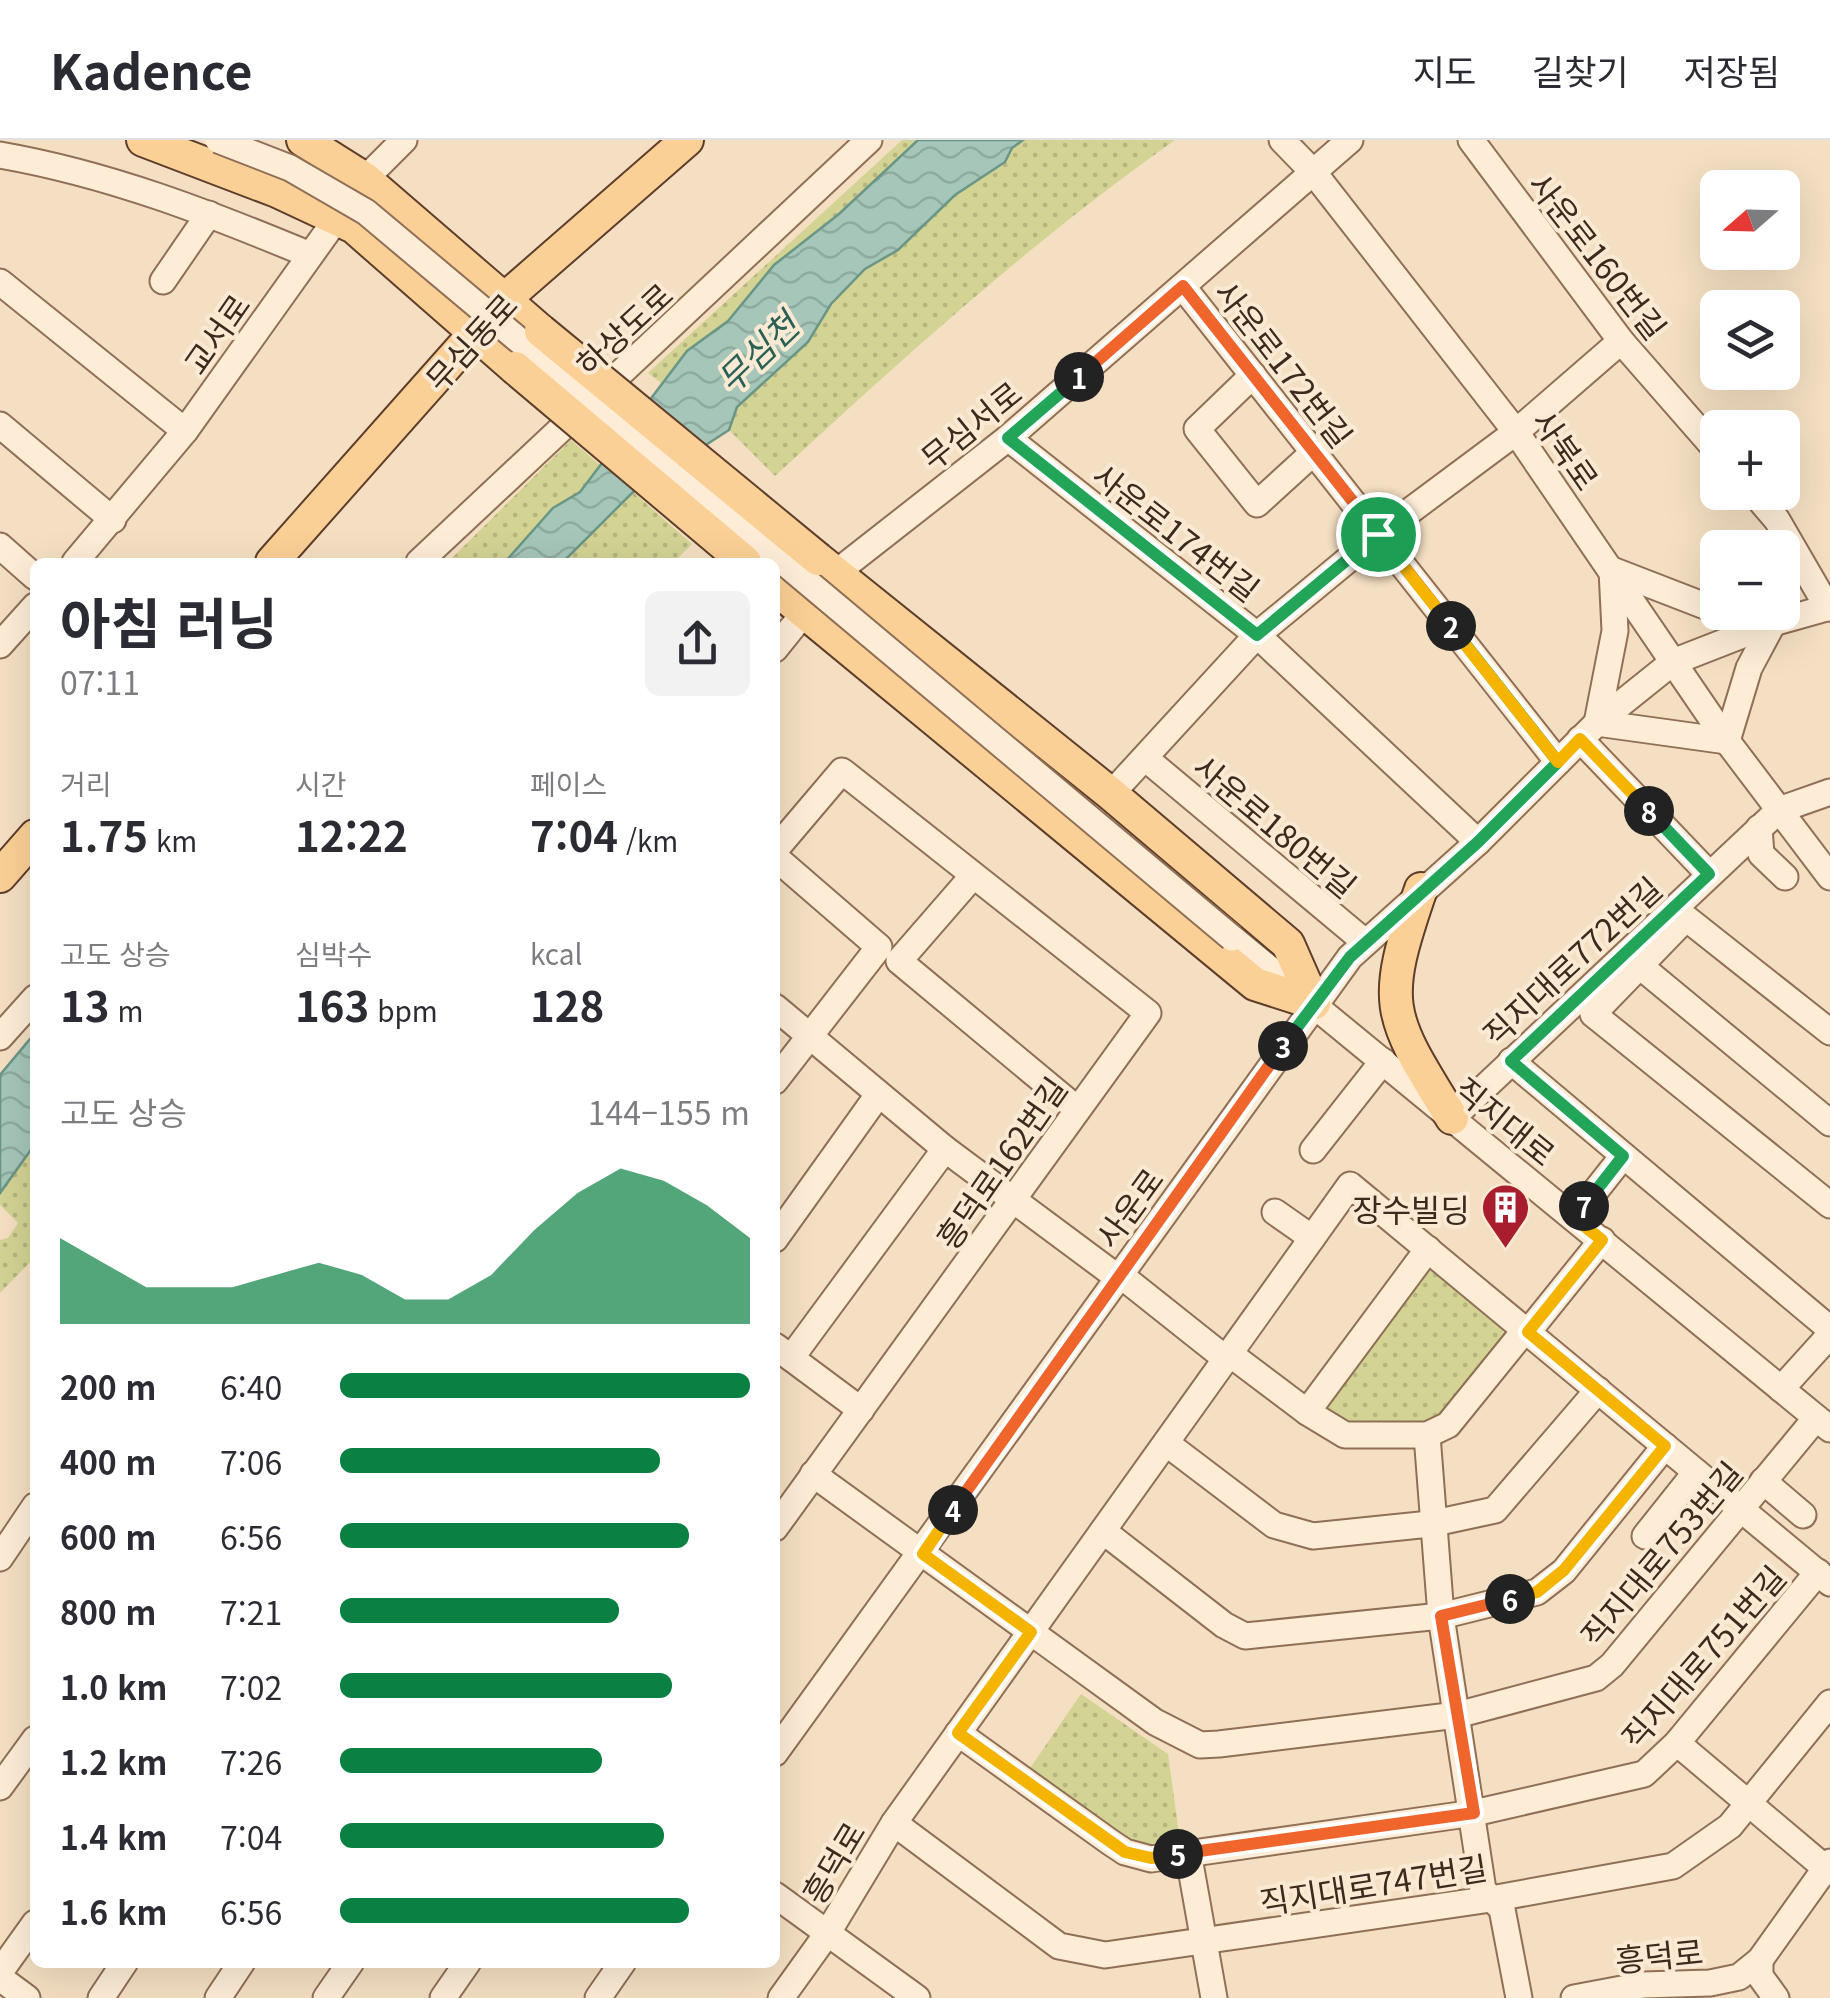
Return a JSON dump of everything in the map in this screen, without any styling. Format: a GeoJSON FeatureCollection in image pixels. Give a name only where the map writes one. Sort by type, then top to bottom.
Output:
{"type":"FeatureCollection","features":[{"type":"Feature","properties":{"kind":"main road"},"geometry":{"type":"LineString","coordinates":[[143,140],[354,228],[475,336],[740,558]]}},
{"type":"Feature","properties":{"kind":"main road"},"geometry":{"type":"LineString","coordinates":[[304,140],[364,179],[541,331],[1111,794],[1288,944],[1314,1002]]}},
{"type":"Feature","properties":{"kind":"main road","name":"무심동로"},"geometry":{"type":"LineString","coordinates":[[276,558],[506,297],[687,140]]}},
{"type":"Feature","properties":{"kind":"main road"},"geometry":{"type":"LineString","coordinates":[[786,598],[1255,984],[1314,1002]]}},
{"type":"Feature","properties":{"kind":"main road"},"geometry":{"type":"LineString","coordinates":[[0,876],[30,842]]}},
{"type":"Feature","properties":{"kind":"main road"},"geometry":{"type":"LineString","coordinates":[[1422,889],[1398,960],[1395,1008],[1402,1032],[1452,1118]]}},
{"type":"Feature","properties":{"kind":"street","name":"직지대로"},"geometry":{"type":"LineString","coordinates":[[218,140],[290,168],[366,212],[779,558]]}},
{"type":"Feature","properties":{"kind":"street","name":"교서로"},"geometry":{"type":"LineString","coordinates":[[78,558],[185,432],[364,179],[404,140]]}},
{"type":"Feature","properties":{"kind":"street","name":"하상도로"},"geometry":{"type":"LineString","coordinates":[[423,558],[869,140]]}},
{"type":"Feature","properties":{"kind":"street","name":"무심서로"},"geometry":{"type":"LineString","coordinates":[[780,626],[786,598],[1008,438],[1350,140]]}},
{"type":"Feature","properties":{"kind":"street","name":"사운로160번길"},"geometry":{"type":"LineString","coordinates":[[1472,140],[1621,341],[1700,431]]}},
{"type":"Feature","properties":{"kind":"street","name":"사북로"},"geometry":{"type":"LineString","coordinates":[[1283,141],[1314,173],[1516,432],[1727,742],[1830,877]]}},
{"type":"Feature","properties":{"kind":"street"},"geometry":{"type":"LineString","coordinates":[[0,155],[92,174],[209,214],[310,255]]}},
{"type":"Feature","properties":{"kind":"street"},"geometry":{"type":"LineString","coordinates":[[163,280],[209,214]]}},
{"type":"Feature","properties":{"kind":"street"},"geometry":{"type":"LineString","coordinates":[[0,282],[185,432]]}},
{"type":"Feature","properties":{"kind":"street","name":"사운로172번길"},"geometry":{"type":"LineString","coordinates":[[1183,286],[1558,762]]}},
{"type":"Feature","properties":{"kind":"street"},"geometry":{"type":"LineString","coordinates":[[1111,794],[1257,635],[1378,534],[1516,432],[1621,341]]}},
{"type":"Feature","properties":{"kind":"street"},"geometry":{"type":"LineString","coordinates":[[1253,375],[1197,429],[1257,504],[1314,452]]}},
{"type":"Feature","properties":{"kind":"street"},"geometry":{"type":"LineString","coordinates":[[0,425],[113,520]]}},
{"type":"Feature","properties":{"kind":"street","name":"사운로174번길"},"geometry":{"type":"LineString","coordinates":[[1008,438],[1257,635],[1478,842]]}},
{"type":"Feature","properties":{"kind":"street"},"geometry":{"type":"LineString","coordinates":[[1768,510],[1829,607]]}},
{"type":"Feature","properties":{"kind":"street"},"geometry":{"type":"LineString","coordinates":[[408,558],[438,542]]}},
{"type":"Feature","properties":{"kind":"street"},"geometry":{"type":"LineString","coordinates":[[0,546],[30,573]]}},
{"type":"Feature","properties":{"kind":"street","name":"직지대로"},"geometry":{"type":"LineString","coordinates":[[780,559],[1232,938],[1823,1424]]}},
{"type":"Feature","properties":{"kind":"street"},"geometry":{"type":"LineString","coordinates":[[1589,731],[1615,630],[1612,570],[1700,604]]}},
{"type":"Feature","properties":{"kind":"street","name":"사운로"},"geometry":{"type":"LineString","coordinates":[[1800,615],[1829,607]]}},
{"type":"Feature","properties":{"kind":"street"},"geometry":{"type":"LineString","coordinates":[[0,644],[30,611]]}},
{"type":"Feature","properties":{"kind":"street","name":"사운로"},"geometry":{"type":"LineString","coordinates":[[780,1746],[923,1554],[1314,1002],[1365,942],[1478,842],[1589,731],[1673,662],[1753,630]]}},
{"type":"Feature","properties":{"kind":"street"},"geometry":{"type":"LineString","coordinates":[[1589,731],[1727,742],[1749,668],[1769,630]]}},
{"type":"Feature","properties":{"kind":"street"},"geometry":{"type":"LineString","coordinates":[[1589,731],[1709,874]]}},
{"type":"Feature","properties":{"kind":"street","name":"사운로180번길"},"geometry":{"type":"LineString","coordinates":[[1144,758],[1365,942]]}},
{"type":"Feature","properties":{"kind":"street"},"geometry":{"type":"LineString","coordinates":[[780,847],[842,771],[972,877],[899,961],[1077,1109]]}},
{"type":"Feature","properties":{"kind":"street"},"geometry":{"type":"LineString","coordinates":[[1779,810],[1830,792]]}},
{"type":"Feature","properties":{"kind":"street","name":"직지대로772번길"},"geometry":{"type":"LineString","coordinates":[[1452,1118],[1779,810]]}},
{"type":"Feature","properties":{"kind":"street"},"geometry":{"type":"LineString","coordinates":[[1759,828],[1761,854],[1784,878]]}},
{"type":"Feature","properties":{"kind":"street"},"geometry":{"type":"LineString","coordinates":[[780,858],[879,947],[780,1073]]}},
{"type":"Feature","properties":{"kind":"street","name":"흥덕로162번길"},"geometry":{"type":"LineString","coordinates":[[780,1521],[1148,1013],[972,877]]}},
{"type":"Feature","properties":{"kind":"street"},"geometry":{"type":"LineString","coordinates":[[1830,1032],[1686,918],[1593,1014],[1830,1205]]}},
{"type":"Feature","properties":{"kind":"street"},"geometry":{"type":"LineString","coordinates":[[1640,966],[1830,1123]]}},
{"type":"Feature","properties":{"kind":"street"},"geometry":{"type":"LineString","coordinates":[[0,1037],[30,1004]]}},
{"type":"Feature","properties":{"kind":"street"},"geometry":{"type":"LineString","coordinates":[[780,1012],[944,1148],[1228,1356],[1345,1434],[1427,1434],[1448,1425],[1602,1240]]}},
{"type":"Feature","properties":{"kind":"street"},"geometry":{"type":"LineString","coordinates":[[1313,1150],[1383,1061]]}},
{"type":"Feature","properties":{"kind":"street"},"geometry":{"type":"LineString","coordinates":[[1511,1061],[1830,1332],[1782,1390]]}},
{"type":"Feature","properties":{"kind":"street"},"geometry":{"type":"LineString","coordinates":[[780,1232],[878,1095]]}},
{"type":"Feature","properties":{"kind":"street"},"geometry":{"type":"LineString","coordinates":[[861,1410],[783,1352],[944,1148]]}},
{"type":"Feature","properties":{"kind":"street"},"geometry":{"type":"LineString","coordinates":[[1574,1218],[1623,1156]]}},
{"type":"Feature","properties":{"kind":"street"},"geometry":{"type":"LineString","coordinates":[[958,1733],[1350,1185],[1824,1577]]}},
{"type":"Feature","properties":{"kind":"street"},"geometry":{"type":"LineString","coordinates":[[1275,1212],[1312,1238]]}},
{"type":"Feature","properties":{"kind":"street"},"geometry":{"type":"LineString","coordinates":[[1307,1412],[1428,1249]]}},
{"type":"Feature","properties":{"kind":"street"},"geometry":{"type":"LineString","coordinates":[[1166,1443],[1274,1525],[1292,1534],[1313,1536],[1430,1524],[1495,1510],[1598,1390]]}},
{"type":"Feature","properties":{"kind":"street","name":"직지대로753번길"},"geometry":{"type":"LineString","coordinates":[[814,1474],[1155,1722],[1200,1746],[1457,1715],[1596,1678],[1612,1665],[1764,1481],[1823,1424]]}},
{"type":"Feature","properties":{"kind":"street"},"geometry":{"type":"LineString","coordinates":[[1427,1434],[1430,1524],[1441,1616],[1474,1813],[1482,1890],[1502,1909],[1519,1998]]}},
{"type":"Feature","properties":{"kind":"street"},"geometry":{"type":"LineString","coordinates":[[1103,1532],[1224,1625],[1245,1636],[1441,1616],[1548,1586],[1665,1446]]}},
{"type":"Feature","properties":{"kind":"street"},"geometry":{"type":"LineString","coordinates":[[1645,1536],[1696,1472]]}},
{"type":"Feature","properties":{"kind":"street"},"geometry":{"type":"LineString","coordinates":[[1764,1481],[1803,1515]]}},
{"type":"Feature","properties":{"kind":"street"},"geometry":{"type":"LineString","coordinates":[[0,1558],[30,1513]]}},
{"type":"Feature","properties":{"kind":"street","name":"직지대로751번길"},"geometry":{"type":"LineString","coordinates":[[958,1733],[1125,1852],[1151,1858],[1474,1813],[1644,1774],[1677,1743],[1824,1577]]}},
{"type":"Feature","properties":{"kind":"street","name":"직지대로747번길"},"geometry":{"type":"LineString","coordinates":[[894,1823],[1060,1946],[1105,1955],[1492,1899],[1673,1866],[1707,1846],[1748,1806],[1830,1702]]}},
{"type":"Feature","properties":{"kind":"street","name":"흥덕로"},"geometry":{"type":"LineString","coordinates":[[827,1934],[894,1823],[958,1733]]}},
{"type":"Feature","properties":{"kind":"street"},"geometry":{"type":"LineString","coordinates":[[1677,1743],[1748,1806],[1828,1868],[1760,1960],[1760,1976],[1776,1998]]}},
{"type":"Feature","properties":{"kind":"street"},"geometry":{"type":"LineString","coordinates":[[0,1787],[30,1746]]}},
{"type":"Feature","properties":{"kind":"street"},"geometry":{"type":"LineString","coordinates":[[1188,1852],[1214,1998]]}},
{"type":"Feature","properties":{"kind":"street","name":"흥덕로"},"geometry":{"type":"LineString","coordinates":[[780,1899],[917,1998]]}},
{"type":"Feature","properties":{"kind":"street"},"geometry":{"type":"LineString","coordinates":[[27,1998],[0,1975],[30,1930]]}},
{"type":"Feature","properties":{"kind":"street"},"geometry":{"type":"LineString","coordinates":[[781,1998],[827,1934]]}},
{"type":"Feature","properties":{"kind":"street","name":"흥덕로"},"geometry":{"type":"LineString","coordinates":[[1574,1998],[1643,1985],[1710,1983],[1739,1977],[1760,1960]]}},
{"type":"Feature","properties":{"kind":"street"},"geometry":{"type":"LineString","coordinates":[[100,1998],[122,1968]]}},
{"type":"Feature","properties":{"kind":"street"},"geometry":{"type":"LineString","coordinates":[[218,1998],[238,1968]]}},
{"type":"Feature","properties":{"kind":"street"},"geometry":{"type":"LineString","coordinates":[[326,1998],[348,1968]]}},
{"type":"Feature","properties":{"kind":"street"},"geometry":{"type":"LineString","coordinates":[[443,1998],[464,1968]]}},
{"type":"Feature","properties":{"kind":"street"},"geometry":{"type":"LineString","coordinates":[[598,1998],[619,1968]]}},
{"type":"Feature","properties":{"kind":"green space"},"geometry":{"type":"Polygon","coordinates":[[[902,140],[918,140],[839,214],[774,265],[728,321],[687,351],[661,383],[648,373],[902,140]]]}},
{"type":"Feature","properties":{"kind":"green space"},"geometry":{"type":"Polygon","coordinates":[[[1023,140],[1175,140],[1020,259],[775,476],[729,430],[737,407],[807,342],[831,304],[865,269],[898,250],[955,195],[1005,162],[1012,148],[1023,140]]]}},
{"type":"Feature","properties":{"kind":"green space"},"geometry":{"type":"Polygon","coordinates":[[[571,440],[601,466],[580,492],[509,558],[452,558],[571,440]]]}},
{"type":"Feature","properties":{"kind":"green space"},"geometry":{"type":"Polygon","coordinates":[[[633,492],[692,544],[678,558],[567,558],[633,492]]]}},
{"type":"Feature","properties":{"kind":"green space"},"geometry":{"type":"Polygon","coordinates":[[[30,1151],[30,1262],[0,1293],[0,1240],[8,1238],[18,1223],[0,1205],[0,1193],[30,1151]]]}},
{"type":"Feature","properties":{"kind":"green space"},"geometry":{"type":"Polygon","coordinates":[[[1419,1267],[1436,1267],[1500,1319],[1505,1337],[1436,1419],[1425,1424],[1344,1423],[1326,1413],[1321,1399],[1419,1267]]]}},
{"type":"Feature","properties":{"kind":"green space"},"geometry":{"type":"Polygon","coordinates":[[[1081,1694],[1168,1754],[1180,1841],[1138,1842],[1118,1834],[1028,1771],[1081,1694]]]}},
{"type":"Feature","properties":{"kind":"water","name":"무심천"},"geometry":{"type":"Polygon","coordinates":[[[918,140],[1023,140],[1012,148],[1005,162],[955,195],[898,250],[865,269],[831,304],[808,342],[737,407],[729,430],[633,492],[567,558],[509,558],[553,508],[580,492],[687,351],[728,321],[774,265],[839,214],[918,140]]]}},
{"type":"Feature","properties":{"kind":"water"},"geometry":{"type":"Polygon","coordinates":[[[30,1039],[30,1151],[0,1193],[0,1075],[30,1039]]]}},
{"type":"Feature","properties":{"kind":"place","name":"장수빌딩"},"geometry":{"type":"Point","coordinates":[1505,1250]}},
{"type":"Feature","properties":{"kind":"route"},"geometry":{"type":"LineString","coordinates":[[1378,534],[1257,635],[1008,438],[1183,286],[1558,762],[1478,842],[1350,957],[1117,1277],[923,1554],[1031,1632],[958,1733],[1125,1852],[1151,1858],[1474,1813],[1441,1616],[1548,1586],[1665,1446],[1528,1332],[1602,1240],[1574,1218],[1623,1156],[1511,1061],[1709,874],[1580,739],[1558,762],[1378,534]]}}]}
